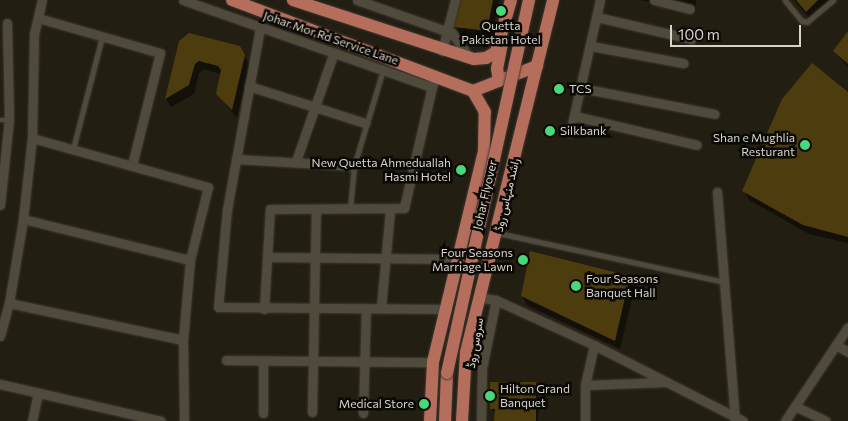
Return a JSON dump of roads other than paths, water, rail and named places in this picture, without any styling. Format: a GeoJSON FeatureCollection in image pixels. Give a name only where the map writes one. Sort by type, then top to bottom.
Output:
{"type":"FeatureCollection","features":[{"type":"Feature","properties":{"kind":"main road"},"geometry":{"type":"LineString","coordinates":[[232,0],[341,50],[433,82],[473,91],[537,66]]}},
{"type":"Feature","properties":{"kind":"main road"},"geometry":{"type":"LineString","coordinates":[[292,0],[469,58],[486,58],[496,52],[511,0]]}},
{"type":"Feature","properties":{"kind":"main road"},"geometry":{"type":"LineString","coordinates":[[500,81],[497,70],[511,0]]}},
{"type":"Feature","properties":{"kind":"main road","name":"Johar Flyover"},"geometry":{"type":"LineString","coordinates":[[445,421],[448,373],[529,0]]}},
{"type":"Feature","properties":{"kind":"main road","name":"راشد منہاس روڈ"},"geometry":{"type":"LineString","coordinates":[[462,421],[466,352],[482,298],[553,0]]}},
{"type":"Feature","properties":{"kind":"main road"},"geometry":{"type":"LineString","coordinates":[[430,421],[433,362],[460,259],[484,151],[484,112],[473,91]]}},
{"type":"Feature","properties":{"kind":"main road"},"geometry":{"type":"LineString","coordinates":[[484,151],[515,160]]}},
{"type":"Feature","properties":{"kind":"street"},"geometry":{"type":"LineString","coordinates":[[0,336],[9,303],[32,138],[34,34],[42,0]]}},
{"type":"Feature","properties":{"kind":"street","name":"Johar Mor Rd Service Lane"},"geometry":{"type":"LineString","coordinates":[[183,0],[260,28],[341,50],[383,68],[433,82]]}},
{"type":"Feature","properties":{"kind":"street"},"geometry":{"type":"LineString","coordinates":[[357,0],[452,33],[469,58]]}},
{"type":"Feature","properties":{"kind":"street"},"geometry":{"type":"LineString","coordinates":[[442,50],[455,0]]}},
{"type":"Feature","properties":{"kind":"street"},"geometry":{"type":"LineString","coordinates":[[570,133],[600,0]]}},
{"type":"Feature","properties":{"kind":"street"},"geometry":{"type":"LineString","coordinates":[[654,0],[690,9]]}},
{"type":"Feature","properties":{"kind":"street"},"geometry":{"type":"LineString","coordinates":[[597,17],[691,39]]}},
{"type":"Feature","properties":{"kind":"street"},"geometry":{"type":"LineString","coordinates":[[38,18],[160,53],[132,164]]}},
{"type":"Feature","properties":{"kind":"street"},"geometry":{"type":"LineString","coordinates":[[0,205],[5,120],[7,22]]}},
{"type":"Feature","properties":{"kind":"street"},"geometry":{"type":"LineString","coordinates":[[260,28],[236,159],[217,304],[221,309],[316,310],[381,307],[447,309]]}},
{"type":"Feature","properties":{"kind":"street"},"geometry":{"type":"LineString","coordinates":[[591,46],[683,63]]}},
{"type":"Feature","properties":{"kind":"street"},"geometry":{"type":"LineString","coordinates":[[296,161],[313,107],[341,50]]}},
{"type":"Feature","properties":{"kind":"street"},"geometry":{"type":"LineString","coordinates":[[264,309],[270,209],[316,211],[350,209],[390,210],[405,206],[433,82]]}},
{"type":"Feature","properties":{"kind":"street"},"geometry":{"type":"LineString","coordinates":[[249,86],[365,123]]}},
{"type":"Feature","properties":{"kind":"street"},"geometry":{"type":"LineString","coordinates":[[581,88],[715,114]]}},
{"type":"Feature","properties":{"kind":"street"},"geometry":{"type":"LineString","coordinates":[[574,116],[697,145]]}},
{"type":"Feature","properties":{"kind":"street"},"geometry":{"type":"LineString","coordinates":[[32,138],[132,164],[208,187],[190,260],[183,340],[186,417],[184,421]]}},
{"type":"Feature","properties":{"kind":"street"},"geometry":{"type":"LineString","coordinates":[[236,159],[296,161],[354,166]]}},
{"type":"Feature","properties":{"kind":"street"},"geometry":{"type":"LineString","coordinates":[[717,192],[738,420]]}},
{"type":"Feature","properties":{"kind":"street"},"geometry":{"type":"LineString","coordinates":[[381,307],[384,258],[390,210]]}},
{"type":"Feature","properties":{"kind":"street"},"geometry":{"type":"LineString","coordinates":[[312,412],[316,310],[316,211]]}},
{"type":"Feature","properties":{"kind":"street"},"geometry":{"type":"LineString","coordinates":[[22,218],[190,260]]}},
{"type":"Feature","properties":{"kind":"street"},"geometry":{"type":"LineString","coordinates":[[267,258],[460,259]]}},
{"type":"Feature","properties":{"kind":"street"},"geometry":{"type":"LineString","coordinates":[[482,298],[496,300],[594,345],[738,420]]}},
{"type":"Feature","properties":{"kind":"street","name":"سروس روڈ"},"geometry":{"type":"LineString","coordinates":[[481,421],[482,368],[496,300]]}},
{"type":"Feature","properties":{"kind":"street"},"geometry":{"type":"LineString","coordinates":[[9,303],[183,340]]}},
{"type":"Feature","properties":{"kind":"street"},"geometry":{"type":"LineString","coordinates":[[363,413],[366,308]]}},
{"type":"Feature","properties":{"kind":"street"},"geometry":{"type":"LineString","coordinates":[[785,421],[848,327]]}},
{"type":"Feature","properties":{"kind":"street"},"geometry":{"type":"LineString","coordinates":[[584,421],[585,385],[594,345]]}},
{"type":"Feature","properties":{"kind":"street"},"geometry":{"type":"LineString","coordinates":[[836,345],[848,352]]}},
{"type":"Feature","properties":{"kind":"street"},"geometry":{"type":"LineString","coordinates":[[226,360],[433,362]]}},
{"type":"Feature","properties":{"kind":"street"},"geometry":{"type":"LineString","coordinates":[[262,361],[263,413]]}},
{"type":"Feature","properties":{"kind":"street"},"geometry":{"type":"LineString","coordinates":[[585,385],[668,382]]}},
{"type":"Feature","properties":{"kind":"street"},"geometry":{"type":"LineString","coordinates":[[0,384],[161,421]]}},
{"type":"Feature","properties":{"kind":"street"},"geometry":{"type":"LineString","coordinates":[[32,421],[38,393]]}},
{"type":"Feature","properties":{"kind":"street"},"geometry":{"type":"LineString","coordinates":[[795,406],[826,421]]}},
{"type":"Feature","properties":{"kind":"lane"},"geometry":{"type":"LineString","coordinates":[[786,0],[802,21],[807,22],[833,0]]}},
{"type":"Feature","properties":{"kind":"lane"},"geometry":{"type":"LineString","coordinates":[[73,148],[102,36]]}},
{"type":"Feature","properties":{"kind":"lane"},"geometry":{"type":"LineString","coordinates":[[350,209],[354,166],[365,123],[383,68]]}},
{"type":"Feature","properties":{"kind":"lane"},"geometry":{"type":"LineString","coordinates":[[498,233],[726,282]]}},
{"type":"Feature","properties":{"kind":"place","name":"Quetta Pakistan Hotel"},"geometry":{"type":"Point","coordinates":[501,11]}},
{"type":"Feature","properties":{"kind":"place","name":"TCS"},"geometry":{"type":"Point","coordinates":[559,89]}},
{"type":"Feature","properties":{"kind":"place","name":"Silkbank"},"geometry":{"type":"Point","coordinates":[550,131]}},
{"type":"Feature","properties":{"kind":"place","name":"Shan e Mughlia Resturant"},"geometry":{"type":"Point","coordinates":[805,145]}},
{"type":"Feature","properties":{"kind":"place","name":"New Quetta Ahmeduallah Hasmi Hotel"},"geometry":{"type":"Point","coordinates":[461,170]}},
{"type":"Feature","properties":{"kind":"place","name":"Four Seasons Marriage Lawn"},"geometry":{"type":"Point","coordinates":[523,260]}},
{"type":"Feature","properties":{"kind":"place","name":"Four Seasons Banquet Hall"},"geometry":{"type":"Point","coordinates":[576,286]}},
{"type":"Feature","properties":{"kind":"place","name":"Hilton Grand Banquet"},"geometry":{"type":"Point","coordinates":[490,396]}},
{"type":"Feature","properties":{"kind":"place","name":"Medical Store"},"geometry":{"type":"Point","coordinates":[424,404]}}]}
